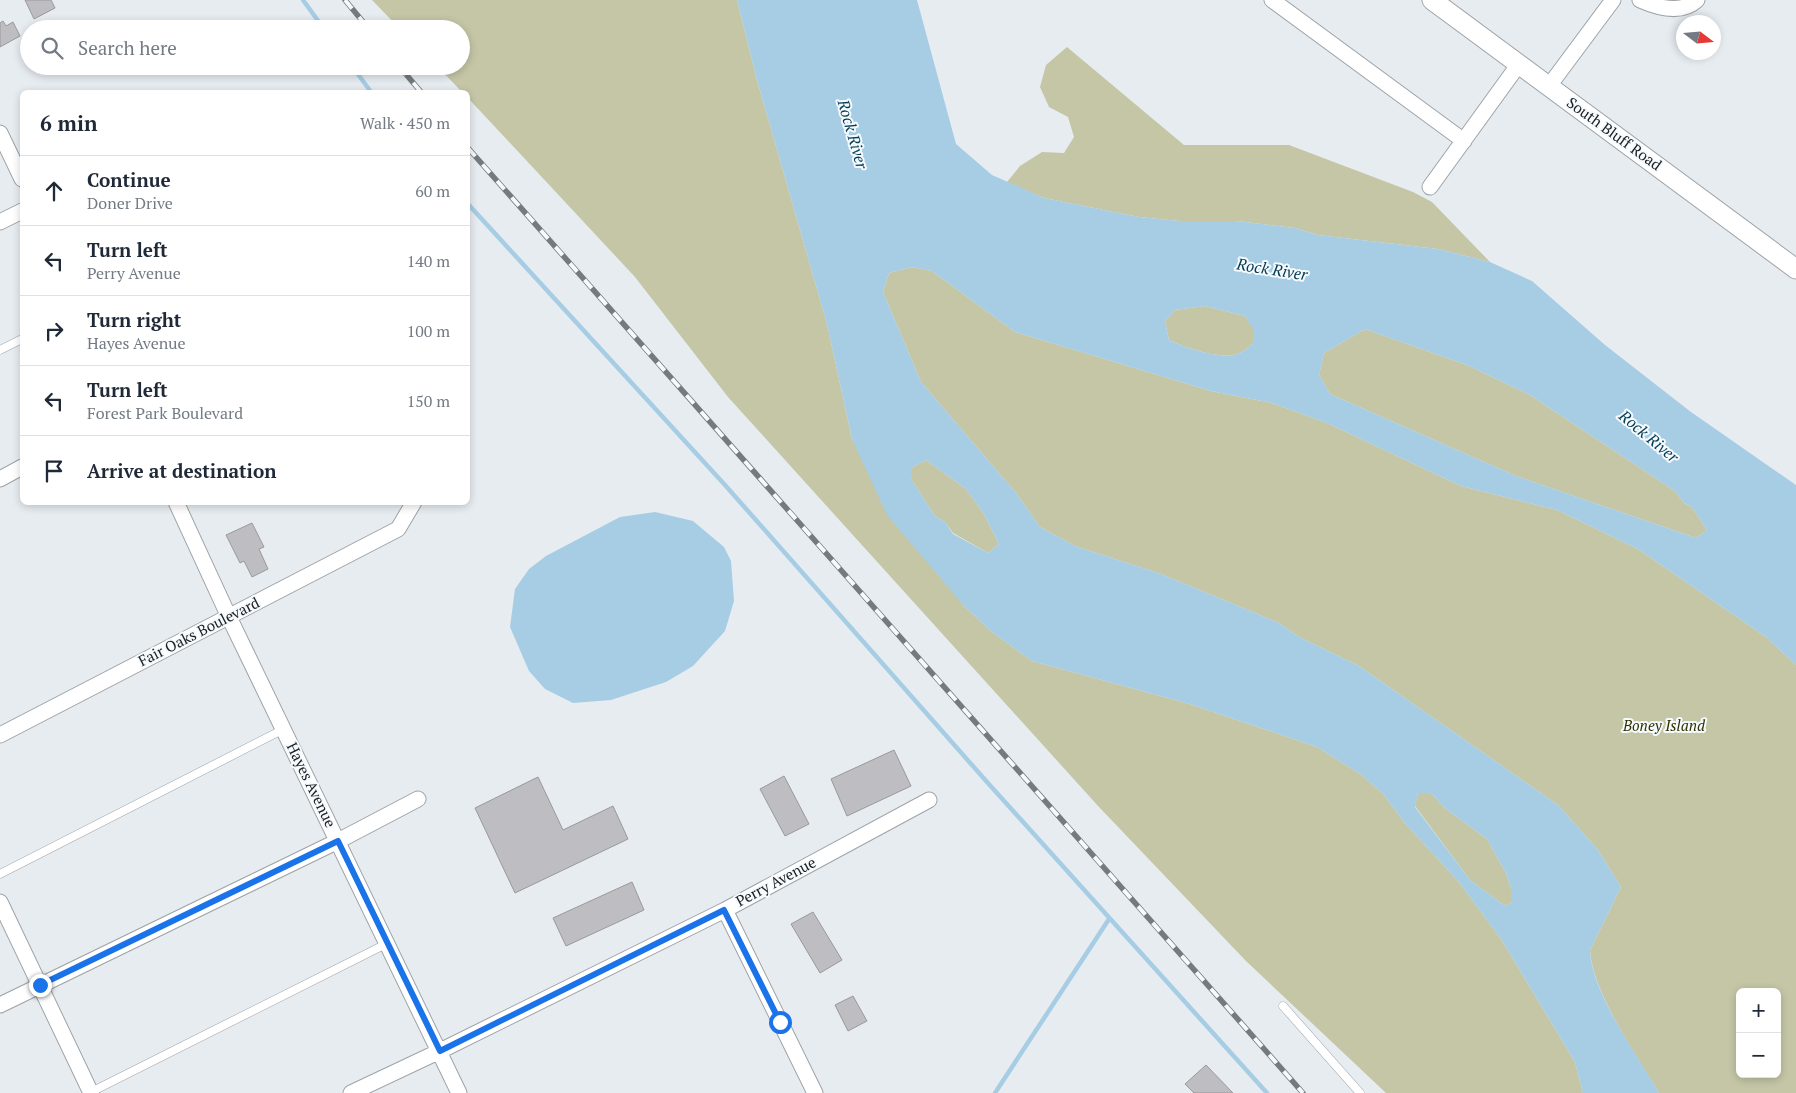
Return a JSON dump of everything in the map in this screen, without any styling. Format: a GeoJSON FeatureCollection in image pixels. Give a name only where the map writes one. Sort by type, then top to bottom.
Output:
{"type":"FeatureCollection","features":[{"type":"Feature","properties":{"kind":"street"},"geometry":{"type":"LineString","coordinates":[[1272,0],[1464,141]]}},
{"type":"Feature","properties":{"kind":"street","name":"South Bluff Road"},"geometry":{"type":"LineString","coordinates":[[1432,0],[1796,269]]}},
{"type":"Feature","properties":{"kind":"street"},"geometry":{"type":"LineString","coordinates":[[1548,86],[1613,0]]}},
{"type":"Feature","properties":{"kind":"street"},"geometry":{"type":"LineString","coordinates":[[1640,0],[1653,6],[1668,9],[1691,5],[1697,0]]}},
{"type":"Feature","properties":{"kind":"street"},"geometry":{"type":"LineString","coordinates":[[1430,187],[1519,64]]}},
{"type":"Feature","properties":{"kind":"street"},"geometry":{"type":"LineString","coordinates":[[0,133],[20,175]]}},
{"type":"Feature","properties":{"kind":"street"},"geometry":{"type":"LineString","coordinates":[[0,222],[20,212]]}},
{"type":"Feature","properties":{"kind":"street"},"geometry":{"type":"LineString","coordinates":[[0,479],[20,468]]}},
{"type":"Feature","properties":{"kind":"street","name":"Hayes Avenue"},"geometry":{"type":"LineString","coordinates":[[177,505],[229,617],[460,1093]]}},
{"type":"Feature","properties":{"kind":"street","name":"Fair Oaks Boulevard"},"geometry":{"type":"LineString","coordinates":[[0,735],[398,529],[412,505]]}},
{"type":"Feature","properties":{"kind":"street"},"geometry":{"type":"LineString","coordinates":[[0,1005],[338,841],[418,799]]}},
{"type":"Feature","properties":{"kind":"street","name":"Perry Avenue"},"geometry":{"type":"LineString","coordinates":[[351,1093],[724,910],[929,800]]}},
{"type":"Feature","properties":{"kind":"street"},"geometry":{"type":"LineString","coordinates":[[0,902],[90,1093]]}},
{"type":"Feature","properties":{"kind":"street"},"geometry":{"type":"LineString","coordinates":[[724,910],[815,1093]]}},
{"type":"Feature","properties":{"kind":"lane"},"geometry":{"type":"LineString","coordinates":[[0,350],[20,340]]}},
{"type":"Feature","properties":{"kind":"lane"},"geometry":{"type":"LineString","coordinates":[[0,874],[284,729]]}},
{"type":"Feature","properties":{"kind":"lane"},"geometry":{"type":"LineString","coordinates":[[90,1093],[388,944]]}},
{"type":"Feature","properties":{"kind":"lane"},"geometry":{"type":"LineString","coordinates":[[1283,1006],[1360,1093]]}},
{"type":"Feature","properties":{"kind":"green space"},"geometry":{"type":"Polygon","coordinates":[[[372,0],[737,0],[757,80],[827,324],[852,439],[964,606],[992,632],[1032,661],[1190,704],[1317,747],[1362,775],[1384,795],[1404,822],[1458,881],[1501,939],[1575,1062],[1583,1093],[1386,1093],[1246,961],[1099,807],[728,397],[635,277],[470,100],[470,90],[460,90],[446,75],[470,75],[470,20],[391,20],[372,0]]]}},
{"type":"Feature","properties":{"kind":"green space"},"geometry":{"type":"Polygon","coordinates":[[[1067,47],[1184,145],[1289,145],[1413,192],[1432,202],[1490,262],[1438,249],[1318,235],[1295,228],[1237,221],[1179,221],[1139,217],[1044,198],[1007,182],[1020,166],[1042,152],[1064,153],[1074,137],[1068,117],[1049,107],[1040,87],[1046,65],[1067,47]]]}},
{"type":"Feature","properties":{"kind":"green space","name":"Boney Island"},"geometry":{"type":"Polygon","coordinates":[[[912,267],[932,271],[1015,332],[1211,391],[1272,403],[1327,423],[1461,486],[1557,510],[1638,549],[1766,637],[1796,665],[1796,1093],[1659,1093],[1628,1043],[1607,1004],[1593,967],[1590,950],[1621,887],[1598,850],[1558,805],[1359,666],[1299,637],[1279,623],[1161,574],[1075,546],[1040,527],[1016,493],[921,382],[883,292],[889,273],[912,267]]]}},
{"type":"Feature","properties":{"kind":"green space"},"geometry":{"type":"Polygon","coordinates":[[[1205,306],[1245,316],[1253,328],[1253,343],[1239,353],[1222,355],[1192,349],[1169,340],[1165,321],[1175,310],[1205,306]]]}},
{"type":"Feature","properties":{"kind":"green space"},"geometry":{"type":"Polygon","coordinates":[[[1365,329],[1467,365],[1530,395],[1675,491],[1684,503],[1692,507],[1707,530],[1696,538],[1516,476],[1330,394],[1319,375],[1324,353],[1365,329]]]}},
{"type":"Feature","properties":{"kind":"green space"},"geometry":{"type":"Polygon","coordinates":[[[926,460],[966,489],[984,514],[999,544],[988,553],[953,533],[945,522],[935,516],[911,479],[911,468],[926,460]]]}},
{"type":"Feature","properties":{"kind":"green space"},"geometry":{"type":"Polygon","coordinates":[[[1418,793],[1431,793],[1446,809],[1487,839],[1506,873],[1511,888],[1511,903],[1505,906],[1470,880],[1415,806],[1418,793]]]}},
{"type":"Feature","properties":{"kind":"water","name":"Rock River"},"geometry":{"type":"Polygon","coordinates":[[[737,0],[917,0],[956,144],[992,175],[1044,198],[1139,217],[1179,221],[1237,221],[1295,228],[1318,235],[1438,249],[1490,262],[1532,281],[1605,345],[1691,412],[1796,485],[1796,665],[1766,637],[1638,549],[1557,510],[1461,486],[1327,423],[1272,403],[1211,391],[1015,332],[932,271],[912,267],[889,273],[883,292],[921,382],[1016,493],[1040,527],[1075,546],[1161,574],[1279,623],[1299,637],[1359,666],[1558,805],[1598,850],[1621,887],[1590,950],[1592,967],[1598,985],[1617,1023],[1659,1093],[1583,1093],[1575,1062],[1501,939],[1458,881],[1404,822],[1384,795],[1362,775],[1317,747],[1190,704],[1032,661],[992,632],[964,606],[887,515],[852,439],[827,324],[757,80],[737,0]],[[1205,306],[1175,310],[1165,321],[1169,340],[1175,343],[1202,352],[1230,355],[1241,352],[1253,343],[1253,329],[1245,316],[1205,306]],[[1365,329],[1324,353],[1319,375],[1330,394],[1516,476],[1696,538],[1707,530],[1692,507],[1684,503],[1675,491],[1530,395],[1467,365],[1365,329]],[[926,460],[911,468],[911,479],[935,516],[945,522],[953,534],[988,553],[999,544],[984,514],[966,489],[926,460]],[[1418,793],[1415,807],[1470,880],[1505,906],[1511,903],[1511,888],[1506,873],[1487,839],[1446,809],[1431,793],[1418,793]]]}},
{"type":"Feature","properties":{"kind":"water"},"geometry":{"type":"Polygon","coordinates":[[[655,512],[693,521],[724,547],[731,561],[734,601],[725,631],[693,666],[666,682],[611,700],[573,703],[545,689],[529,671],[510,627],[515,589],[529,569],[546,556],[620,517],[655,512]]]}},
{"type":"Feature","properties":{"kind":"building"},"geometry":{"type":"Polygon","coordinates":[[[25,0],[51,0],[55,8],[34,19],[25,0]]]}},
{"type":"Feature","properties":{"kind":"building"},"geometry":{"type":"Polygon","coordinates":[[[3,21],[6,26],[13,22],[20,36],[0,47],[0,23],[3,21]]]}},
{"type":"Feature","properties":{"kind":"building"},"geometry":{"type":"Polygon","coordinates":[[[252,523],[264,547],[259,549],[268,569],[252,577],[244,561],[240,563],[226,535],[252,523]]]}},
{"type":"Feature","properties":{"kind":"building"},"geometry":{"type":"Polygon","coordinates":[[[894,750],[911,786],[847,816],[831,779],[894,750]]]}},
{"type":"Feature","properties":{"kind":"building"},"geometry":{"type":"Polygon","coordinates":[[[784,776],[809,824],[785,836],[760,789],[784,776]]]}},
{"type":"Feature","properties":{"kind":"building"},"geometry":{"type":"Polygon","coordinates":[[[538,777],[563,830],[613,806],[628,839],[515,893],[475,808],[538,777]]]}},
{"type":"Feature","properties":{"kind":"building"},"geometry":{"type":"Polygon","coordinates":[[[632,882],[644,910],[566,946],[553,918],[632,882]]]}},
{"type":"Feature","properties":{"kind":"building"},"geometry":{"type":"Polygon","coordinates":[[[813,912],[842,960],[820,973],[791,924],[813,912]]]}},
{"type":"Feature","properties":{"kind":"building"},"geometry":{"type":"Polygon","coordinates":[[[853,996],[867,1021],[848,1031],[835,1005],[853,996]]]}},
{"type":"Feature","properties":{"kind":"building"},"geometry":{"type":"Polygon","coordinates":[[[1206,1065],[1233,1093],[1194,1093],[1185,1084],[1206,1065]]]}},
{"type":"Feature","properties":{"kind":"waterway"},"geometry":{"type":"LineString","coordinates":[[303,0],[317,20]]}},
{"type":"Feature","properties":{"kind":"waterway"},"geometry":{"type":"LineString","coordinates":[[359,75],[370,90]]}},
{"type":"Feature","properties":{"kind":"waterway"},"geometry":{"type":"LineString","coordinates":[[470,206],[725,485],[987,782],[1267,1093]]}},
{"type":"Feature","properties":{"kind":"waterway"},"geometry":{"type":"LineString","coordinates":[[995,1093],[1109,919]]}},
{"type":"Feature","properties":{"kind":"railway"},"geometry":{"type":"LineString","coordinates":[[345,0],[362,20]]}},
{"type":"Feature","properties":{"kind":"railway"},"geometry":{"type":"LineString","coordinates":[[407,75],[419,90]]}},
{"type":"Feature","properties":{"kind":"railway"},"geometry":{"type":"LineString","coordinates":[[470,150],[1303,1093]]}},
{"type":"Feature","properties":{"kind":"route"},"geometry":{"type":"LineString","coordinates":[[40,985],[338,841],[440,1051],[724,910],[780,1022]]}}]}
